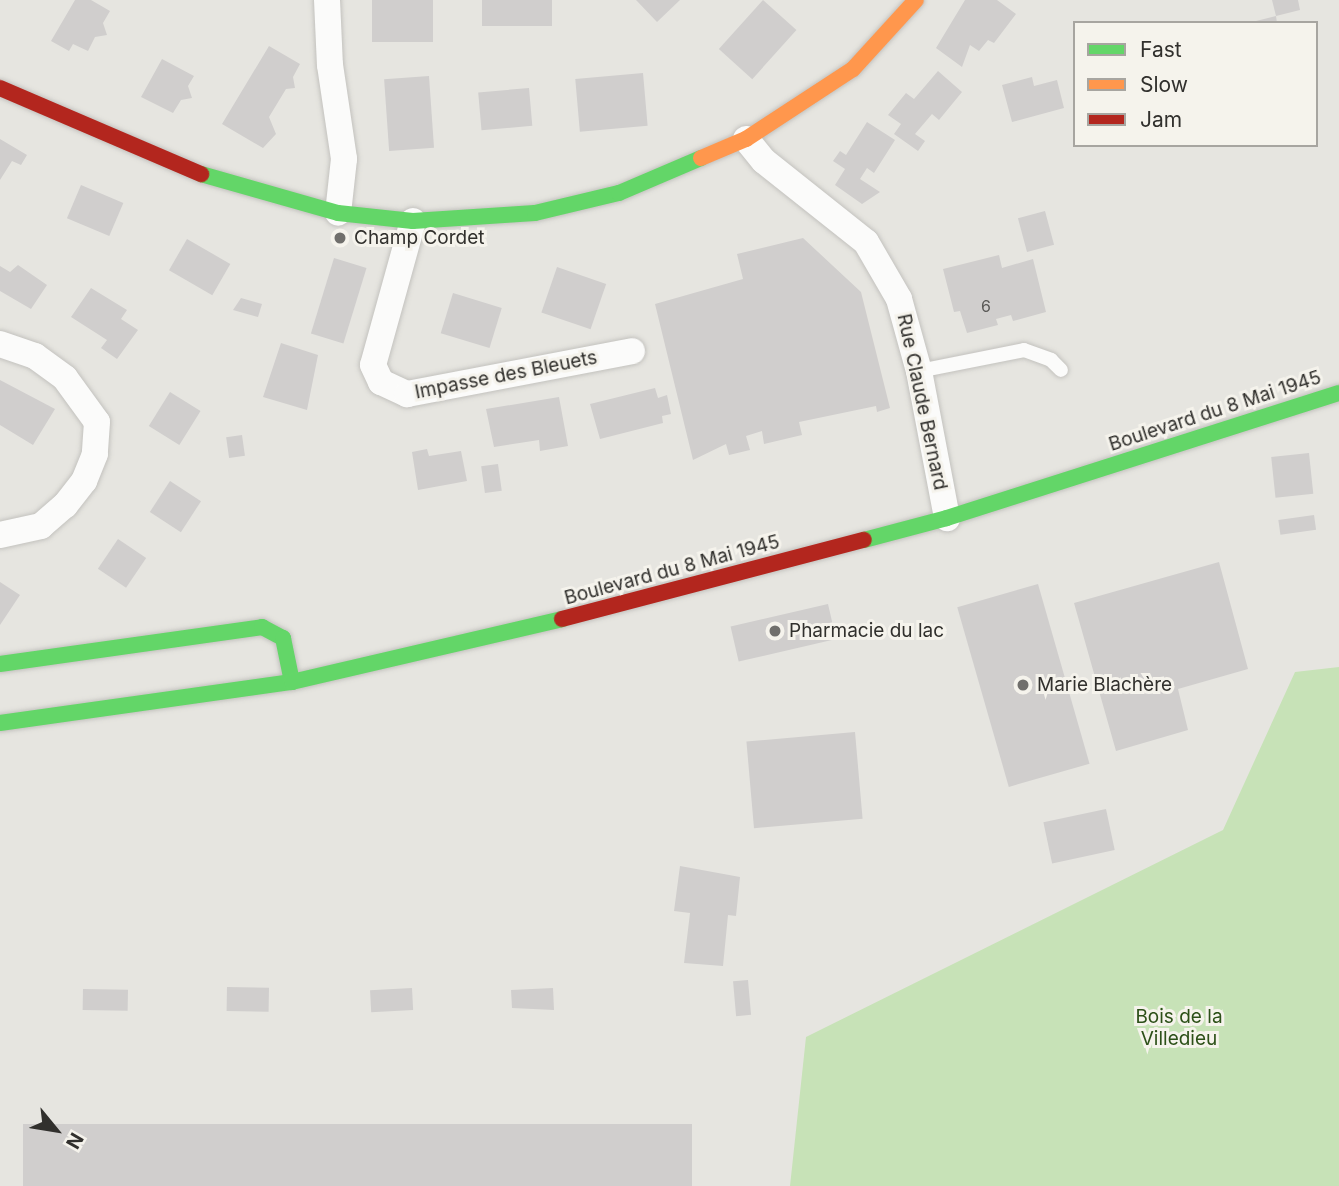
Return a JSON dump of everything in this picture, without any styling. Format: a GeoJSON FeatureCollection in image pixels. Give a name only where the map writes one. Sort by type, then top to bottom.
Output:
{"type":"FeatureCollection","features":[{"type":"Feature","properties":{"kind":"street"},"geometry":{"type":"LineString","coordinates":[[327,0],[330,65],[344,159],[338,213]]}},
{"type":"Feature","properties":{"kind":"street"},"geometry":{"type":"LineString","coordinates":[[0,88],[225,184],[338,213],[413,221],[535,213],[619,193],[746,139],[853,69],[916,0]]}},
{"type":"Feature","properties":{"kind":"street","name":"Rue Claude Bernard"},"geometry":{"type":"LineString","coordinates":[[746,139],[764,161],[866,242],[899,299],[919,371],[947,519]]}},
{"type":"Feature","properties":{"kind":"street","name":"Impasse des Bleuets"},"geometry":{"type":"LineString","coordinates":[[413,221],[373,365],[381,382],[407,394],[632,351]]}},
{"type":"Feature","properties":{"kind":"street"},"geometry":{"type":"LineString","coordinates":[[0,344],[34,356],[65,378],[96,422],[95,454],[84,481],[65,505],[41,526],[0,535]]}},
{"type":"Feature","properties":{"kind":"street","name":"Boulevard du 8 Mai 1945"},"geometry":{"type":"LineString","coordinates":[[0,723],[292,682],[460,646],[947,519],[1339,393]]}},
{"type":"Feature","properties":{"kind":"street"},"geometry":{"type":"LineString","coordinates":[[0,664],[262,627],[283,638],[292,682]]}},
{"type":"Feature","properties":{"kind":"lane"},"geometry":{"type":"LineString","coordinates":[[919,371],[1024,351],[1051,360],[1060,370]]}},
{"type":"Feature","properties":{"kind":"green space","name":"Bois de la Villedieu"},"geometry":{"type":"Polygon","coordinates":[[[1339,667],[1339,1186],[790,1186],[806,1037],[1223,830],[1295,672],[1339,667]]]}},
{"type":"Feature","properties":{"kind":"building"},"geometry":{"type":"Polygon","coordinates":[[[75,0],[91,0],[110,11],[103,23],[107,35],[95,37],[88,51],[73,44],[69,51],[51,41],[75,0]]]}},
{"type":"Feature","properties":{"kind":"building"},"geometry":{"type":"Polygon","coordinates":[[[372,0],[433,0],[433,42],[372,42],[372,0]]]}},
{"type":"Feature","properties":{"kind":"building"},"geometry":{"type":"Polygon","coordinates":[[[482,0],[552,0],[552,26],[482,26],[482,0]]]}},
{"type":"Feature","properties":{"kind":"building"},"geometry":{"type":"Polygon","coordinates":[[[636,0],[680,0],[657,22],[636,0]]]}},
{"type":"Feature","properties":{"kind":"building"},"geometry":{"type":"Polygon","coordinates":[[[763,0],[796,30],[752,79],[719,49],[763,0]]]}},
{"type":"Feature","properties":{"kind":"building"},"geometry":{"type":"Polygon","coordinates":[[[965,0],[997,0],[1016,14],[994,43],[988,40],[979,51],[970,45],[962,67],[936,48],[965,0]]]}},
{"type":"Feature","properties":{"kind":"building"},"geometry":{"type":"Polygon","coordinates":[[[1272,0],[1298,0],[1300,10],[1276,16],[1272,0]]]}},
{"type":"Feature","properties":{"kind":"building"},"geometry":{"type":"Polygon","coordinates":[[[1276,16],[1277,21],[1256,21],[1276,16]]]}},
{"type":"Feature","properties":{"kind":"building"},"geometry":{"type":"Polygon","coordinates":[[[269,46],[300,64],[293,77],[295,88],[286,89],[269,117],[276,134],[263,148],[222,124],[269,46]]]}},
{"type":"Feature","properties":{"kind":"building"},"geometry":{"type":"Polygon","coordinates":[[[162,59],[194,76],[188,86],[192,98],[181,100],[173,113],[141,97],[162,59]]]}},
{"type":"Feature","properties":{"kind":"building"},"geometry":{"type":"Polygon","coordinates":[[[938,71],[962,92],[939,120],[932,114],[915,134],[925,141],[918,151],[894,134],[901,124],[888,115],[906,93],[914,99],[938,71]]]}},
{"type":"Feature","properties":{"kind":"building"},"geometry":{"type":"Polygon","coordinates":[[[643,73],[648,126],[580,132],[575,79],[643,73]]]}},
{"type":"Feature","properties":{"kind":"building"},"geometry":{"type":"Polygon","coordinates":[[[429,76],[434,148],[389,151],[384,79],[429,76]]]}},
{"type":"Feature","properties":{"kind":"building"},"geometry":{"type":"Polygon","coordinates":[[[1032,77],[1034,86],[1057,80],[1064,108],[1012,122],[1002,85],[1032,77]]]}},
{"type":"Feature","properties":{"kind":"building"},"geometry":{"type":"Polygon","coordinates":[[[529,88],[532,126],[482,130],[478,92],[529,88]]]}},
{"type":"Feature","properties":{"kind":"building"},"geometry":{"type":"Polygon","coordinates":[[[867,122],[895,140],[874,173],[867,168],[860,179],[880,192],[862,204],[835,185],[845,169],[833,161],[840,151],[846,155],[867,122]]]}},
{"type":"Feature","properties":{"kind":"building"},"geometry":{"type":"Polygon","coordinates":[[[0,139],[27,155],[21,165],[12,161],[0,180],[0,139]]]}},
{"type":"Feature","properties":{"kind":"building"},"geometry":{"type":"Polygon","coordinates":[[[81,185],[123,203],[109,236],[67,218],[81,185]]]}},
{"type":"Feature","properties":{"kind":"building"},"geometry":{"type":"Polygon","coordinates":[[[1045,211],[1054,245],[1027,252],[1018,218],[1045,211]]]}},
{"type":"Feature","properties":{"kind":"building"},"geometry":{"type":"Polygon","coordinates":[[[803,238],[861,292],[890,408],[877,412],[876,406],[799,422],[802,435],[764,444],[762,431],[746,436],[750,450],[729,455],[726,444],[693,460],[655,304],[743,279],[737,254],[803,238]]]}},
{"type":"Feature","properties":{"kind":"building"},"geometry":{"type":"Polygon","coordinates":[[[187,239],[230,264],[212,295],[169,270],[187,239]]]}},
{"type":"Feature","properties":{"kind":"building"},"geometry":{"type":"Polygon","coordinates":[[[999,255],[1002,268],[1033,259],[1046,312],[1013,321],[1011,315],[996,319],[998,325],[967,333],[960,311],[954,312],[943,269],[999,255]]]}},
{"type":"Feature","properties":{"kind":"building"},"geometry":{"type":"Polygon","coordinates":[[[334,258],[367,268],[343,343],[311,334],[334,258]]]}},
{"type":"Feature","properties":{"kind":"building"},"geometry":{"type":"Polygon","coordinates":[[[18,265],[47,285],[31,309],[0,291],[0,266],[10,272],[18,265]]]}},
{"type":"Feature","properties":{"kind":"building"},"geometry":{"type":"Polygon","coordinates":[[[557,267],[606,284],[591,329],[541,312],[557,267]]]}},
{"type":"Feature","properties":{"kind":"building"},"geometry":{"type":"Polygon","coordinates":[[[91,288],[127,310],[121,319],[138,330],[117,359],[101,348],[107,340],[71,317],[91,288]]]}},
{"type":"Feature","properties":{"kind":"building"},"geometry":{"type":"Polygon","coordinates":[[[453,293],[502,308],[489,348],[441,333],[453,293]]]}},
{"type":"Feature","properties":{"kind":"building"},"geometry":{"type":"Polygon","coordinates":[[[241,298],[262,304],[258,317],[233,310],[241,298]]]}},
{"type":"Feature","properties":{"kind":"building"},"geometry":{"type":"Polygon","coordinates":[[[281,343],[318,355],[307,410],[263,397],[281,343]]]}},
{"type":"Feature","properties":{"kind":"building"},"geometry":{"type":"Polygon","coordinates":[[[0,380],[55,409],[33,445],[0,425],[0,380]]]}},
{"type":"Feature","properties":{"kind":"building"},"geometry":{"type":"Polygon","coordinates":[[[655,388],[658,398],[667,395],[671,414],[662,416],[663,423],[600,439],[590,404],[655,388]]]}},
{"type":"Feature","properties":{"kind":"building"},"geometry":{"type":"Polygon","coordinates":[[[170,392],[201,411],[179,445],[149,426],[170,392]]]}},
{"type":"Feature","properties":{"kind":"building"},"geometry":{"type":"Polygon","coordinates":[[[559,397],[568,446],[540,451],[539,440],[494,447],[486,409],[559,397]]]}},
{"type":"Feature","properties":{"kind":"building"},"geometry":{"type":"Polygon","coordinates":[[[242,435],[245,456],[229,458],[226,437],[242,435]]]}},
{"type":"Feature","properties":{"kind":"building"},"geometry":{"type":"Polygon","coordinates":[[[427,449],[429,456],[461,451],[467,481],[418,490],[412,452],[427,449]]]}},
{"type":"Feature","properties":{"kind":"building"},"geometry":{"type":"Polygon","coordinates":[[[1309,453],[1313,494],[1275,498],[1271,457],[1309,453]]]}},
{"type":"Feature","properties":{"kind":"building"},"geometry":{"type":"Polygon","coordinates":[[[498,464],[502,491],[485,493],[481,466],[498,464]]]}},
{"type":"Feature","properties":{"kind":"building"},"geometry":{"type":"Polygon","coordinates":[[[170,481],[201,501],[181,532],[150,512],[170,481]]]}},
{"type":"Feature","properties":{"kind":"building"},"geometry":{"type":"Polygon","coordinates":[[[1314,515],[1316,530],[1280,535],[1278,520],[1314,515]]]}},
{"type":"Feature","properties":{"kind":"building"},"geometry":{"type":"Polygon","coordinates":[[[118,539],[146,558],[126,588],[98,569],[118,539]]]}},
{"type":"Feature","properties":{"kind":"building"},"geometry":{"type":"Polygon","coordinates":[[[1219,562],[1248,669],[1178,689],[1188,730],[1116,751],[1074,603],[1219,562]]]}},
{"type":"Feature","properties":{"kind":"building"},"geometry":{"type":"Polygon","coordinates":[[[0,582],[20,595],[0,625],[0,582]]]}},
{"type":"Feature","properties":{"kind":"building","name":"Marie Blachère"},"geometry":{"type":"Polygon","coordinates":[[[1038,584],[1090,764],[1009,787],[957,607],[1038,584]]]}},
{"type":"Feature","properties":{"kind":"building"},"geometry":{"type":"Polygon","coordinates":[[[828,604],[836,639],[739,662],[731,626],[828,604]]]}},
{"type":"Feature","properties":{"kind":"building"},"geometry":{"type":"Polygon","coordinates":[[[855,732],[863,819],[754,828],[746,741],[855,732]]]}},
{"type":"Feature","properties":{"kind":"building"},"geometry":{"type":"Polygon","coordinates":[[[1106,809],[1115,850],[1052,863],[1043,822],[1106,809]]]}},
{"type":"Feature","properties":{"kind":"building"},"geometry":{"type":"Polygon","coordinates":[[[680,866],[740,877],[736,916],[728,915],[723,966],[684,963],[690,913],[674,911],[680,866]]]}},
{"type":"Feature","properties":{"kind":"building"},"geometry":{"type":"Polygon","coordinates":[[[748,980],[751,1015],[736,1016],[733,981],[748,980]]]}},
{"type":"Feature","properties":{"kind":"building"},"geometry":{"type":"Polygon","coordinates":[[[227,987],[269,988],[269,1012],[227,1011],[227,987]]]}},
{"type":"Feature","properties":{"kind":"building"},"geometry":{"type":"Polygon","coordinates":[[[412,988],[413,1010],[371,1012],[370,990],[412,988]]]}},
{"type":"Feature","properties":{"kind":"building"},"geometry":{"type":"Polygon","coordinates":[[[553,988],[554,1010],[512,1008],[511,990],[553,988]]]}},
{"type":"Feature","properties":{"kind":"building"},"geometry":{"type":"Polygon","coordinates":[[[83,989],[128,990],[128,1011],[83,1010],[83,989]]]}},
{"type":"Feature","properties":{"kind":"building"},"geometry":{"type":"Polygon","coordinates":[[[23,1124],[692,1124],[692,1186],[23,1186],[23,1124]]]}},
{"type":"Feature","properties":{"kind":"traffic: fast"},"geometry":{"type":"LineString","coordinates":[[201,174],[338,213],[413,221],[535,213],[619,193],[701,158]]}},
{"type":"Feature","properties":{"kind":"traffic: fast"},"geometry":{"type":"LineString","coordinates":[[864,540],[947,518],[1339,393]]}},
{"type":"Feature","properties":{"kind":"traffic: fast"},"geometry":{"type":"LineString","coordinates":[[0,723],[292,682],[562,619]]}},
{"type":"Feature","properties":{"kind":"traffic: fast"},"geometry":{"type":"LineString","coordinates":[[0,664],[262,627],[283,638],[292,682]]}},
{"type":"Feature","properties":{"kind":"traffic: slow"},"geometry":{"type":"LineString","coordinates":[[701,158],[746,139],[853,69],[916,0]]}},
{"type":"Feature","properties":{"kind":"traffic: jam"},"geometry":{"type":"LineString","coordinates":[[0,88],[201,174]]}},
{"type":"Feature","properties":{"kind":"traffic: jam"},"geometry":{"type":"LineString","coordinates":[[562,619],[864,540]]}},
{"type":"Feature","properties":{"kind":"place","name":"Champ Cordet"},"geometry":{"type":"Point","coordinates":[340,238]}},
{"type":"Feature","properties":{"kind":"place","name":"Pharmacie du lac"},"geometry":{"type":"Point","coordinates":[775,631]}},
{"type":"Feature","properties":{"kind":"place","name":"Marie Blachère"},"geometry":{"type":"Point","coordinates":[1023,685]}}]}
